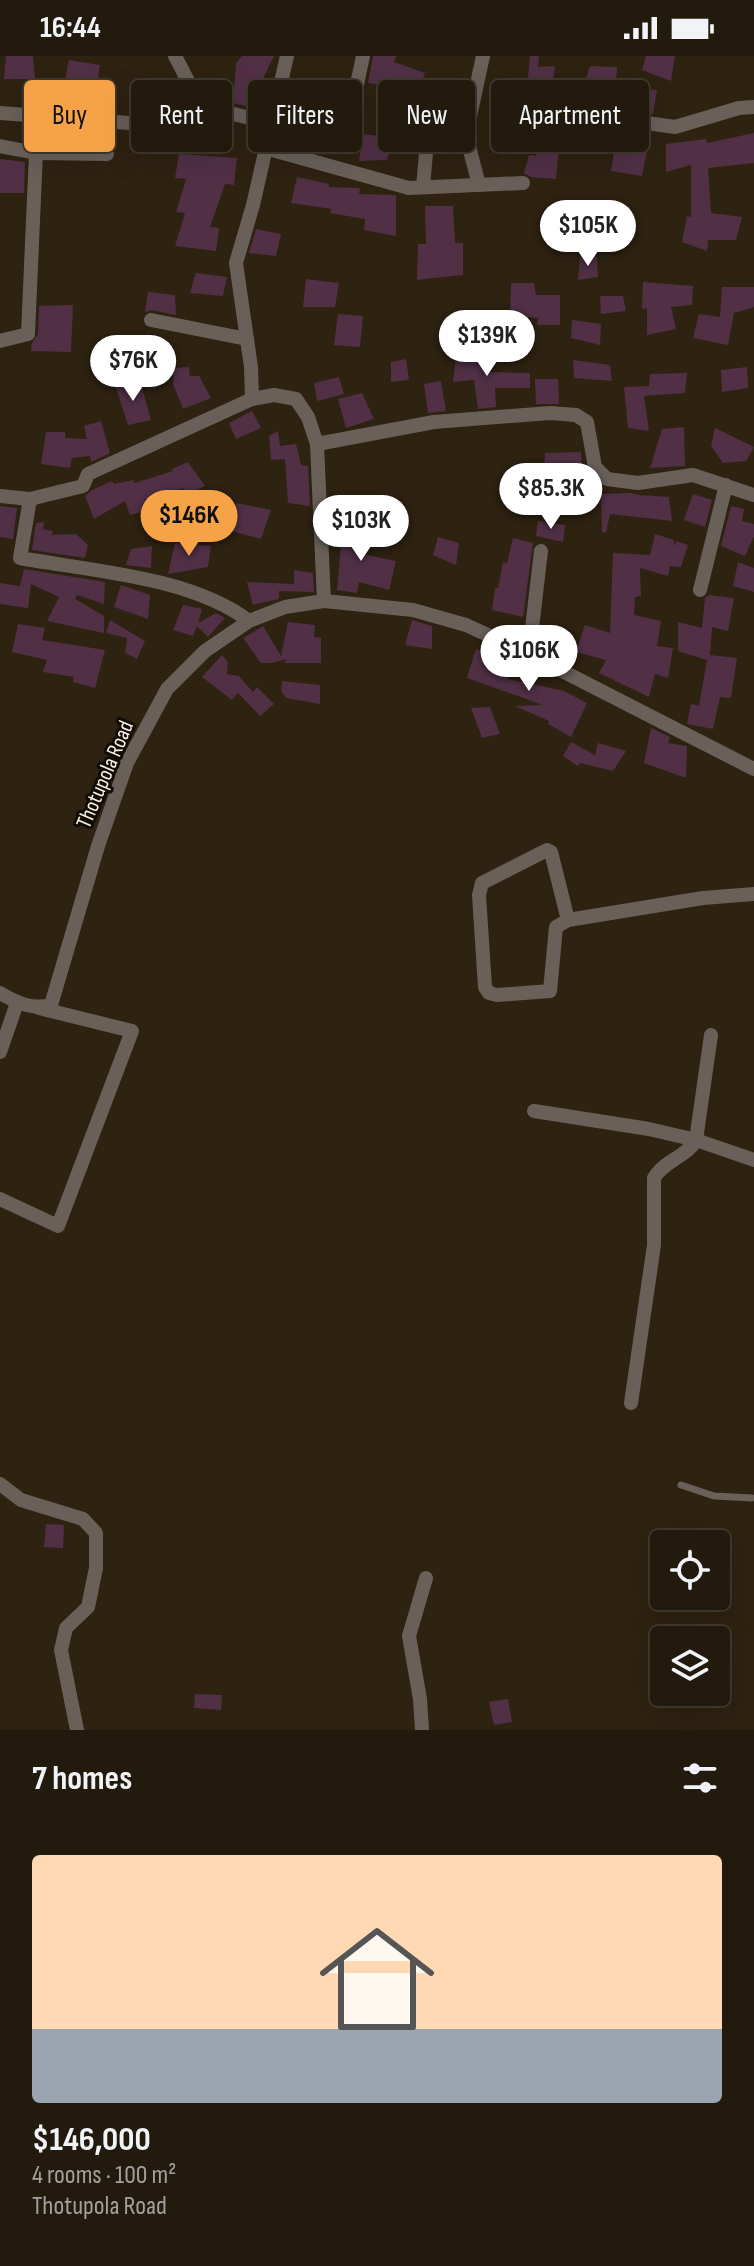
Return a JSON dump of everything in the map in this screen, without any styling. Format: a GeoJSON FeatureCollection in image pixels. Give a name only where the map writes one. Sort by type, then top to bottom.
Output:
{"type":"FeatureCollection","features":[{"type":"Feature","properties":{"kind":"street"},"geometry":{"type":"LineString","coordinates":[[175,56],[187,80]]}},
{"type":"Feature","properties":{"kind":"street"},"geometry":{"type":"LineString","coordinates":[[281,80],[287,56]]}},
{"type":"Feature","properties":{"kind":"street"},"geometry":{"type":"LineString","coordinates":[[358,80],[363,56]]}},
{"type":"Feature","properties":{"kind":"street"},"geometry":{"type":"LineString","coordinates":[[479,185],[466,135],[483,56]]}},
{"type":"Feature","properties":{"kind":"street"},"geometry":{"type":"LineString","coordinates":[[649,123],[675,127],[739,108],[754,107]]}},
{"type":"Feature","properties":{"kind":"street"},"geometry":{"type":"LineString","coordinates":[[0,113],[131,123]]}},
{"type":"Feature","properties":{"kind":"street"},"geometry":{"type":"LineString","coordinates":[[0,146],[36,153],[107,154]]}},
{"type":"Feature","properties":{"kind":"street"},"geometry":{"type":"LineString","coordinates":[[252,399],[236,263],[264,152]]}},
{"type":"Feature","properties":{"kind":"street"},"geometry":{"type":"LineString","coordinates":[[279,152],[409,188],[523,183]]}},
{"type":"Feature","properties":{"kind":"street"},"geometry":{"type":"LineString","coordinates":[[423,187],[426,152]]}},
{"type":"Feature","properties":{"kind":"street"},"geometry":{"type":"LineString","coordinates":[[0,341],[28,334],[36,153]]}},
{"type":"Feature","properties":{"kind":"street"},"geometry":{"type":"LineString","coordinates":[[151,320],[247,339]]}},
{"type":"Feature","properties":{"kind":"street"},"geometry":{"type":"LineString","coordinates":[[0,496],[30,499],[83,486],[88,474],[252,399],[274,395],[296,399],[308,417],[317,444],[324,601]]}},
{"type":"Feature","properties":{"kind":"street"},"geometry":{"type":"LineString","coordinates":[[317,444],[434,422],[550,413],[576,415],[587,422],[595,467],[607,479],[638,483],[693,475],[754,495]]}},
{"type":"Feature","properties":{"kind":"street"},"geometry":{"type":"LineString","coordinates":[[700,590],[726,485]]}},
{"type":"Feature","properties":{"kind":"street"},"geometry":{"type":"LineString","coordinates":[[30,499],[20,558],[197,592],[234,609],[249,621]]}},
{"type":"Feature","properties":{"kind":"street"},"geometry":{"type":"LineString","coordinates":[[529,654],[541,551]]}},
{"type":"Feature","properties":{"kind":"street","name":"Thotupola Road"},"geometry":{"type":"LineString","coordinates":[[38,1008],[51,1005],[55,999],[98,846],[127,763],[167,689],[205,651],[249,621],[285,607],[324,601],[413,610],[466,625],[754,769]]}},
{"type":"Feature","properties":{"kind":"street"},"geometry":{"type":"LineString","coordinates":[[568,920],[551,852],[547,850],[482,883],[479,895],[485,987],[489,993],[550,991],[556,927],[568,920],[703,898],[754,894]]}},
{"type":"Feature","properties":{"kind":"street"},"geometry":{"type":"LineString","coordinates":[[0,994],[17,1003],[132,1031],[58,1226],[0,1199]]}},
{"type":"Feature","properties":{"kind":"street"},"geometry":{"type":"LineString","coordinates":[[0,1052],[17,1003]]}},
{"type":"Feature","properties":{"kind":"street"},"geometry":{"type":"LineString","coordinates":[[631,1403],[654,1245],[654,1178],[658,1170],[696,1140],[711,1035]]}},
{"type":"Feature","properties":{"kind":"street"},"geometry":{"type":"LineString","coordinates":[[534,1111],[649,1129],[696,1140],[754,1160]]}},
{"type":"Feature","properties":{"kind":"street"},"geometry":{"type":"LineString","coordinates":[[0,1484],[21,1500],[83,1519],[96,1533],[96,1568],[88,1607],[66,1628],[61,1650],[77,1730]]}},
{"type":"Feature","properties":{"kind":"street"},"geometry":{"type":"LineString","coordinates":[[422,1730],[409,1636],[426,1578]]}},
{"type":"Feature","properties":{"kind":"lane"},"geometry":{"type":"LineString","coordinates":[[681,1485],[714,1496],[753,1500],[754,1487]]}},
{"type":"Feature","properties":{"kind":"building"},"geometry":{"type":"Polygon","coordinates":[[[6,56],[33,56],[35,79],[4,79],[6,56]]]}},
{"type":"Feature","properties":{"kind":"building"},"geometry":{"type":"Polygon","coordinates":[[[242,56],[274,56],[262,80],[248,80],[248,107],[232,103],[236,64],[242,56]]]}},
{"type":"Feature","properties":{"kind":"building"},"geometry":{"type":"Polygon","coordinates":[[[373,56],[396,56],[394,62],[425,73],[423,80],[378,80],[378,84],[368,83],[373,56]]]}},
{"type":"Feature","properties":{"kind":"building"},"geometry":{"type":"Polygon","coordinates":[[[530,56],[539,56],[538,67],[555,66],[553,80],[528,80],[530,56]]]}},
{"type":"Feature","properties":{"kind":"building"},"geometry":{"type":"Polygon","coordinates":[[[646,56],[675,56],[671,81],[642,70],[646,56]]]}},
{"type":"Feature","properties":{"kind":"building"},"geometry":{"type":"Polygon","coordinates":[[[69,60],[100,65],[98,80],[65,80],[69,60]]]}},
{"type":"Feature","properties":{"kind":"building"},"geometry":{"type":"Polygon","coordinates":[[[590,66],[617,67],[616,80],[586,80],[590,66]]]}},
{"type":"Feature","properties":{"kind":"building"},"geometry":{"type":"Polygon","coordinates":[[[649,89],[657,90],[653,114],[649,113],[649,89]]]}},
{"type":"Feature","properties":{"kind":"building"},"geometry":{"type":"Polygon","coordinates":[[[754,133],[754,163],[708,168],[711,213],[742,217],[736,240],[708,240],[707,251],[682,242],[687,216],[691,217],[691,165],[666,172],[666,144],[706,139],[707,143],[754,133]]]}},
{"type":"Feature","properties":{"kind":"building"},"geometry":{"type":"Polygon","coordinates":[[[363,134],[378,136],[378,152],[389,152],[387,160],[359,161],[363,134]]]}},
{"type":"Feature","properties":{"kind":"building"},"geometry":{"type":"Polygon","coordinates":[[[536,152],[559,152],[556,179],[531,177],[524,173],[529,155],[536,156],[536,152]]]}},
{"type":"Feature","properties":{"kind":"building"},"geometry":{"type":"Polygon","coordinates":[[[614,152],[647,152],[642,176],[611,171],[614,152]]]}},
{"type":"Feature","properties":{"kind":"building"},"geometry":{"type":"Polygon","coordinates":[[[179,154],[237,158],[234,185],[225,184],[210,227],[219,228],[216,251],[175,246],[185,213],[176,212],[186,179],[175,178],[179,154]]]}},
{"type":"Feature","properties":{"kind":"building"},"geometry":{"type":"Polygon","coordinates":[[[0,159],[25,162],[24,193],[0,193],[0,159]]]}},
{"type":"Feature","properties":{"kind":"building"},"geometry":{"type":"Polygon","coordinates":[[[297,177],[329,184],[329,187],[360,188],[359,194],[396,195],[396,236],[364,230],[365,219],[330,213],[332,209],[291,203],[297,177]]]}},
{"type":"Feature","properties":{"kind":"building"},"geometry":{"type":"Polygon","coordinates":[[[425,206],[453,206],[455,243],[463,243],[463,275],[417,280],[418,244],[426,244],[425,206]]]}},
{"type":"Feature","properties":{"kind":"building"},"geometry":{"type":"Polygon","coordinates":[[[256,229],[281,234],[276,256],[249,253],[256,229]]]}},
{"type":"Feature","properties":{"kind":"building"},"geometry":{"type":"Polygon","coordinates":[[[580,257],[597,257],[598,277],[578,280],[580,257]]]}},
{"type":"Feature","properties":{"kind":"building"},"geometry":{"type":"Polygon","coordinates":[[[196,273],[227,277],[223,296],[190,293],[196,273]]]}},
{"type":"Feature","properties":{"kind":"building"},"geometry":{"type":"Polygon","coordinates":[[[306,279],[339,283],[335,307],[303,307],[306,279]]]}},
{"type":"Feature","properties":{"kind":"building"},"geometry":{"type":"Polygon","coordinates":[[[643,282],[693,286],[692,305],[671,307],[676,329],[647,335],[647,308],[642,309],[643,282]]]}},
{"type":"Feature","properties":{"kind":"building"},"geometry":{"type":"Polygon","coordinates":[[[511,283],[534,283],[536,295],[560,295],[560,325],[537,325],[538,318],[510,315],[511,283]]]}},
{"type":"Feature","properties":{"kind":"building"},"geometry":{"type":"Polygon","coordinates":[[[722,287],[754,287],[754,307],[734,313],[728,345],[693,338],[699,314],[720,317],[722,287]]]}},
{"type":"Feature","properties":{"kind":"building"},"geometry":{"type":"Polygon","coordinates":[[[148,292],[175,295],[176,315],[152,310],[145,312],[148,292]]]}},
{"type":"Feature","properties":{"kind":"building"},"geometry":{"type":"Polygon","coordinates":[[[600,296],[623,296],[626,311],[601,314],[600,296]]]}},
{"type":"Feature","properties":{"kind":"building"},"geometry":{"type":"Polygon","coordinates":[[[73,305],[71,352],[31,351],[38,334],[39,306],[73,305]]]}},
{"type":"Feature","properties":{"kind":"building"},"geometry":{"type":"Polygon","coordinates":[[[338,314],[363,316],[360,347],[334,345],[338,314]]]}},
{"type":"Feature","properties":{"kind":"building"},"geometry":{"type":"Polygon","coordinates":[[[572,320],[601,324],[600,345],[571,338],[572,320]]]}},
{"type":"Feature","properties":{"kind":"building"},"geometry":{"type":"Polygon","coordinates":[[[490,354],[490,372],[530,373],[530,388],[495,388],[496,407],[478,409],[474,380],[453,382],[456,356],[490,354]]]}},
{"type":"Feature","properties":{"kind":"building"},"geometry":{"type":"Polygon","coordinates":[[[406,359],[409,380],[391,382],[391,362],[406,359]]]}},
{"type":"Feature","properties":{"kind":"building"},"geometry":{"type":"Polygon","coordinates":[[[573,360],[610,365],[612,381],[574,378],[573,360]]]}},
{"type":"Feature","properties":{"kind":"building"},"geometry":{"type":"Polygon","coordinates":[[[189,367],[190,376],[199,376],[211,398],[183,409],[173,384],[174,368],[189,367]]]}},
{"type":"Feature","properties":{"kind":"building"},"geometry":{"type":"Polygon","coordinates":[[[747,367],[748,388],[722,392],[721,370],[747,367]]]}},
{"type":"Feature","properties":{"kind":"building"},"geometry":{"type":"Polygon","coordinates":[[[687,373],[685,393],[644,396],[649,431],[628,428],[624,387],[649,386],[650,374],[687,373]]]}},
{"type":"Feature","properties":{"kind":"building"},"geometry":{"type":"Polygon","coordinates":[[[339,377],[344,394],[317,401],[314,383],[339,377]]]}},
{"type":"Feature","properties":{"kind":"building"},"geometry":{"type":"Polygon","coordinates":[[[535,379],[558,379],[559,404],[536,404],[535,379]]]}},
{"type":"Feature","properties":{"kind":"building"},"geometry":{"type":"Polygon","coordinates":[[[140,381],[151,420],[128,425],[115,385],[140,381]]]}},
{"type":"Feature","properties":{"kind":"building"},"geometry":{"type":"Polygon","coordinates":[[[441,381],[446,411],[428,413],[424,384],[441,381]]]}},
{"type":"Feature","properties":{"kind":"building"},"geometry":{"type":"Polygon","coordinates":[[[362,393],[374,419],[346,428],[338,399],[362,393]]]}},
{"type":"Feature","properties":{"kind":"building"},"geometry":{"type":"Polygon","coordinates":[[[252,411],[261,428],[236,439],[229,423],[252,411]]]}},
{"type":"Feature","properties":{"kind":"building"},"geometry":{"type":"Polygon","coordinates":[[[101,421],[110,453],[91,462],[90,456],[72,458],[70,468],[41,464],[46,432],[65,432],[65,438],[87,439],[84,426],[101,421]]]}},
{"type":"Feature","properties":{"kind":"building"},"geometry":{"type":"Polygon","coordinates":[[[684,427],[685,466],[650,468],[662,429],[684,427]]]}},
{"type":"Feature","properties":{"kind":"building"},"geometry":{"type":"Polygon","coordinates":[[[715,428],[754,447],[746,461],[723,463],[711,446],[715,428]]]}},
{"type":"Feature","properties":{"kind":"building"},"geometry":{"type":"Polygon","coordinates":[[[278,431],[280,446],[296,444],[301,465],[308,466],[310,506],[288,503],[285,459],[271,460],[269,436],[278,431]]]}},
{"type":"Feature","properties":{"kind":"building"},"geometry":{"type":"Polygon","coordinates":[[[581,452],[582,482],[543,484],[545,453],[581,452]]]}},
{"type":"Feature","properties":{"kind":"building"},"geometry":{"type":"Polygon","coordinates":[[[188,462],[205,486],[186,494],[183,488],[144,500],[149,510],[130,515],[125,501],[94,519],[85,496],[92,490],[112,481],[114,484],[133,480],[135,483],[173,471],[188,462]]]}},
{"type":"Feature","properties":{"kind":"building"},"geometry":{"type":"Polygon","coordinates":[[[601,494],[640,495],[640,498],[641,495],[669,497],[672,521],[610,514],[606,533],[602,532],[601,494]]]}},
{"type":"Feature","properties":{"kind":"building"},"geometry":{"type":"Polygon","coordinates":[[[693,494],[712,500],[705,527],[684,520],[693,494]]]}},
{"type":"Feature","properties":{"kind":"building"},"geometry":{"type":"Polygon","coordinates":[[[236,503],[271,510],[261,539],[228,530],[236,503]]]}},
{"type":"Feature","properties":{"kind":"building"},"geometry":{"type":"Polygon","coordinates":[[[0,506],[17,508],[13,539],[0,537],[0,506]]]}},
{"type":"Feature","properties":{"kind":"building"},"geometry":{"type":"Polygon","coordinates":[[[731,506],[744,509],[742,521],[754,524],[754,536],[745,556],[721,546],[731,506]]]}},
{"type":"Feature","properties":{"kind":"building"},"geometry":{"type":"Polygon","coordinates":[[[538,521],[565,525],[563,542],[536,536],[538,521]]]}},
{"type":"Feature","properties":{"kind":"building"},"geometry":{"type":"Polygon","coordinates":[[[44,522],[43,529],[53,531],[52,535],[76,534],[88,545],[85,558],[32,550],[36,523],[44,522]]]}},
{"type":"Feature","properties":{"kind":"building"},"geometry":{"type":"Polygon","coordinates":[[[365,524],[362,554],[396,561],[389,590],[359,582],[357,593],[337,590],[340,526],[365,524]]]}},
{"type":"Feature","properties":{"kind":"building"},"geometry":{"type":"Polygon","coordinates":[[[655,534],[674,540],[674,547],[676,541],[688,545],[681,567],[670,566],[668,576],[640,568],[641,596],[635,597],[634,615],[661,621],[657,646],[673,648],[668,678],[655,674],[649,697],[599,673],[606,660],[576,652],[585,625],[610,633],[613,553],[650,555],[655,534]]]}},
{"type":"Feature","properties":{"kind":"building"},"geometry":{"type":"Polygon","coordinates":[[[438,537],[459,543],[456,565],[433,555],[438,537]]]}},
{"type":"Feature","properties":{"kind":"building"},"geometry":{"type":"Polygon","coordinates":[[[513,538],[533,543],[523,617],[492,610],[495,588],[498,588],[503,562],[507,563],[513,538]]]}},
{"type":"Feature","properties":{"kind":"building"},"geometry":{"type":"Polygon","coordinates":[[[175,543],[211,546],[208,567],[168,574],[175,543]]]}},
{"type":"Feature","properties":{"kind":"building"},"geometry":{"type":"Polygon","coordinates":[[[152,546],[151,568],[126,565],[131,549],[152,546]]]}},
{"type":"Feature","properties":{"kind":"building"},"geometry":{"type":"Polygon","coordinates":[[[738,562],[754,568],[754,592],[733,586],[738,562]]]}},
{"type":"Feature","properties":{"kind":"building"},"geometry":{"type":"Polygon","coordinates":[[[24,569],[105,582],[104,604],[77,595],[75,599],[104,616],[104,633],[47,621],[59,597],[31,584],[28,608],[0,604],[0,583],[20,586],[24,569]]]}},
{"type":"Feature","properties":{"kind":"building"},"geometry":{"type":"Polygon","coordinates":[[[294,570],[313,573],[314,592],[279,591],[279,599],[253,605],[247,582],[294,584],[294,570]]]}},
{"type":"Feature","properties":{"kind":"building"},"geometry":{"type":"Polygon","coordinates":[[[121,585],[150,595],[148,619],[114,607],[121,585]]]}},
{"type":"Feature","properties":{"kind":"building"},"geometry":{"type":"Polygon","coordinates":[[[709,595],[734,598],[728,631],[712,627],[710,655],[737,658],[731,698],[720,697],[713,729],[687,724],[691,704],[699,706],[707,660],[678,651],[678,622],[702,628],[705,598],[709,595]]]}},
{"type":"Feature","properties":{"kind":"building"},"geometry":{"type":"Polygon","coordinates":[[[183,605],[202,609],[198,623],[216,613],[225,618],[208,637],[197,626],[193,636],[173,630],[183,605]]]}},
{"type":"Feature","properties":{"kind":"building"},"geometry":{"type":"Polygon","coordinates":[[[110,620],[145,641],[137,659],[125,653],[127,638],[106,633],[110,620]]]}},
{"type":"Feature","properties":{"kind":"building"},"geometry":{"type":"Polygon","coordinates":[[[412,620],[432,626],[432,649],[405,645],[412,620]]]}},
{"type":"Feature","properties":{"kind":"building"},"geometry":{"type":"Polygon","coordinates":[[[288,622],[315,625],[314,637],[321,638],[321,663],[285,663],[286,659],[261,663],[243,638],[263,626],[281,656],[288,622]]]}},
{"type":"Feature","properties":{"kind":"building"},"geometry":{"type":"Polygon","coordinates":[[[18,624],[45,628],[42,640],[105,650],[95,688],[73,682],[74,677],[43,672],[47,660],[12,652],[18,624]]]}},
{"type":"Feature","properties":{"kind":"building"},"geometry":{"type":"Polygon","coordinates":[[[476,649],[513,662],[508,679],[564,691],[587,703],[571,737],[548,724],[549,721],[515,706],[543,705],[467,678],[476,649]]]}},
{"type":"Feature","properties":{"kind":"building"},"geometry":{"type":"Polygon","coordinates":[[[222,655],[228,662],[227,674],[239,676],[253,692],[257,687],[274,704],[260,716],[238,693],[232,700],[202,677],[222,655]]]}},
{"type":"Feature","properties":{"kind":"building"},"geometry":{"type":"Polygon","coordinates":[[[282,681],[320,685],[320,704],[286,698],[281,691],[282,681]]]}},
{"type":"Feature","properties":{"kind":"building"},"geometry":{"type":"Polygon","coordinates":[[[490,707],[500,734],[482,738],[471,708],[490,707]]]}},
{"type":"Feature","properties":{"kind":"building"},"geometry":{"type":"Polygon","coordinates":[[[651,728],[670,737],[668,743],[687,746],[686,778],[644,763],[651,728]]]}},
{"type":"Feature","properties":{"kind":"building"},"geometry":{"type":"Polygon","coordinates":[[[571,742],[595,755],[598,743],[626,751],[613,771],[580,763],[578,766],[563,756],[571,742]]]}},
{"type":"Feature","properties":{"kind":"building"},"geometry":{"type":"Polygon","coordinates":[[[46,1524],[64,1525],[63,1548],[44,1547],[46,1524]]]}},
{"type":"Feature","properties":{"kind":"building"},"geometry":{"type":"Polygon","coordinates":[[[195,1694],[222,1695],[221,1710],[194,1708],[195,1694]]]}},
{"type":"Feature","properties":{"kind":"building"},"geometry":{"type":"Polygon","coordinates":[[[508,1699],[512,1722],[494,1725],[489,1702],[508,1699]]]}}]}
